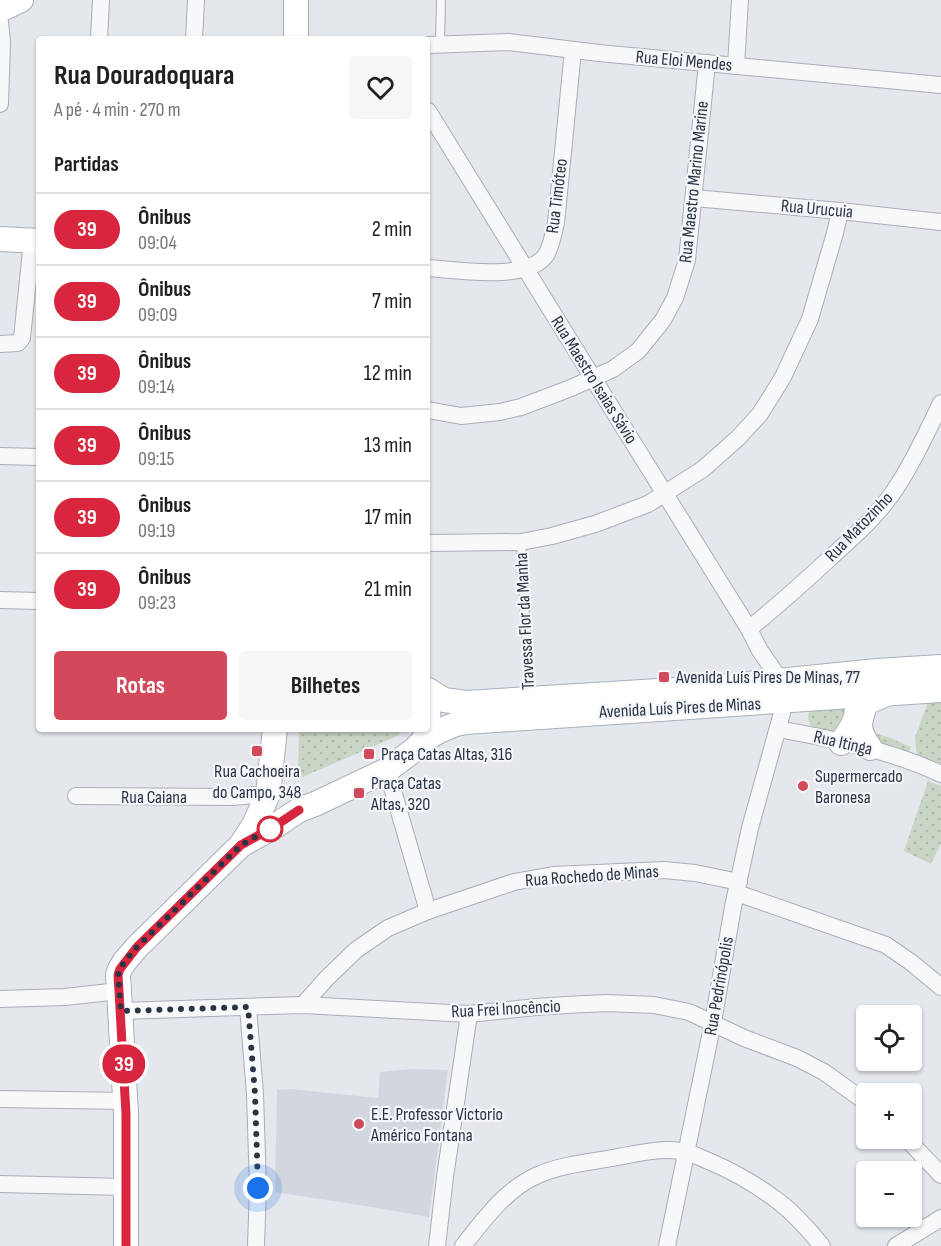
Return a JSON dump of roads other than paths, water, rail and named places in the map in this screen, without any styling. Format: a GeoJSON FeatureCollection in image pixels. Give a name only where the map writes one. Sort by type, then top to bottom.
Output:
{"type":"FeatureCollection","features":[{"type":"Feature","properties":{"kind":"main road"},"geometry":{"type":"LineString","coordinates":[[0,10],[21,0]]}},
{"type":"Feature","properties":{"kind":"main road"},"geometry":{"type":"LineString","coordinates":[[296,0],[296,36]]}},
{"type":"Feature","properties":{"kind":"main road"},"geometry":{"type":"LineString","coordinates":[[0,239],[36,241]]}},
{"type":"Feature","properties":{"kind":"main road","name":"Avenida Luís Pires de Minas"},"geometry":{"type":"LineString","coordinates":[[241,845],[299,810],[387,770],[424,740],[447,727],[466,722],[772,692],[877,671],[941,667]]}},
{"type":"Feature","properties":{"kind":"main road","name":"Avenida Luís Pires de Minas"},"geometry":{"type":"LineString","coordinates":[[430,691],[444,700],[455,702],[706,688],[854,696],[941,690]]}},
{"type":"Feature","properties":{"kind":"main road"},"geometry":{"type":"LineString","coordinates":[[870,748],[861,735],[860,720],[866,703],[886,694]]}},
{"type":"Feature","properties":{"kind":"main road"},"geometry":{"type":"LineString","coordinates":[[842,742],[858,711],[854,696]]}},
{"type":"Feature","properties":{"kind":"main road"},"geometry":{"type":"LineString","coordinates":[[126,1246],[126,1101],[118,975],[125,961],[137,947],[241,845],[254,825],[268,794],[275,732]]}},
{"type":"Feature","properties":{"kind":"main road"},"geometry":{"type":"LineString","coordinates":[[424,740],[427,732]]}},
{"type":"Feature","properties":{"kind":"main road"},"geometry":{"type":"LineString","coordinates":[[268,794],[299,810]]}},
{"type":"Feature","properties":{"kind":"street"},"geometry":{"type":"LineString","coordinates":[[99,36],[101,0]]}},
{"type":"Feature","properties":{"kind":"street"},"geometry":{"type":"LineString","coordinates":[[195,36],[196,0]]}},
{"type":"Feature","properties":{"kind":"street"},"geometry":{"type":"LineString","coordinates":[[736,66],[740,0]]}},
{"type":"Feature","properties":{"kind":"street"},"geometry":{"type":"LineString","coordinates":[[0,22],[2,42],[0,104]]}},
{"type":"Feature","properties":{"kind":"street","name":"Rua Eloi Mendes"},"geometry":{"type":"LineString","coordinates":[[434,45],[508,42],[941,85]]}},
{"type":"Feature","properties":{"kind":"street","name":"Rua Timóteo"},"geometry":{"type":"LineString","coordinates":[[524,269],[539,262],[545,256],[556,223],[573,50]]}},
{"type":"Feature","properties":{"kind":"street","name":"Rua Maestro Marino Marine"},"geometry":{"type":"LineString","coordinates":[[430,410],[461,416],[500,412],[522,407],[571,388],[613,369],[638,351],[663,320],[675,298],[687,260],[707,63]]}},
{"type":"Feature","properties":{"kind":"street","name":"Rua Maestro Isaias Sávio"},"geometry":{"type":"LineString","coordinates":[[430,114],[749,629],[759,649],[772,692]]}},
{"type":"Feature","properties":{"kind":"street","name":"Rua Urucuia"},"geometry":{"type":"LineString","coordinates":[[694,198],[941,222]]}},
{"type":"Feature","properties":{"kind":"street"},"geometry":{"type":"LineString","coordinates":[[430,543],[520,542],[552,536],[595,524],[648,504],[704,470],[760,414],[783,377],[810,319],[840,211]]}},
{"type":"Feature","properties":{"kind":"street"},"geometry":{"type":"LineString","coordinates":[[0,344],[18,343],[22,338],[36,241]]}},
{"type":"Feature","properties":{"kind":"street"},"geometry":{"type":"LineString","coordinates":[[430,268],[510,272],[524,269]]}},
{"type":"Feature","properties":{"kind":"street","name":"Rua Matozinho"},"geometry":{"type":"LineString","coordinates":[[749,629],[788,597],[874,517],[898,485],[928,432],[941,403]]}},
{"type":"Feature","properties":{"kind":"street"},"geometry":{"type":"LineString","coordinates":[[0,456],[36,457]]}},
{"type":"Feature","properties":{"kind":"street"},"geometry":{"type":"LineString","coordinates":[[0,600],[36,601]]}},
{"type":"Feature","properties":{"kind":"street"},"geometry":{"type":"LineString","coordinates":[[772,692],[778,728]]}},
{"type":"Feature","properties":{"kind":"street","name":"Rua Itinga"},"geometry":{"type":"LineString","coordinates":[[778,728],[870,748],[941,774]]}},
{"type":"Feature","properties":{"kind":"street","name":"Rua Pedrinópolis"},"geometry":{"type":"LineString","coordinates":[[667,1246],[750,828],[778,728]]}},
{"type":"Feature","properties":{"kind":"street"},"geometry":{"type":"LineString","coordinates":[[387,770],[428,911]]}},
{"type":"Feature","properties":{"kind":"street","name":"Rua Caiana"},"geometry":{"type":"LineString","coordinates":[[76,796],[232,797],[268,794]]}},
{"type":"Feature","properties":{"kind":"street","name":"Rua Rochedo de Minas"},"geometry":{"type":"LineString","coordinates":[[303,1005],[326,979],[357,950],[388,928],[428,911],[514,882],[553,875],[664,870],[695,873],[738,887],[885,945],[912,963],[941,987]]}},
{"type":"Feature","properties":{"kind":"street","name":"Rua Frei Inocêncio"},"geometry":{"type":"LineString","coordinates":[[0,999],[66,997],[248,1007],[303,1005],[469,1014],[556,1005],[608,1003],[654,1005],[689,1012],[744,1038],[797,1058],[824,1072],[856,1095]]}},
{"type":"Feature","properties":{"kind":"street"},"geometry":{"type":"LineString","coordinates":[[248,1007],[257,1153],[256,1246]]}},
{"type":"Feature","properties":{"kind":"street"},"geometry":{"type":"LineString","coordinates":[[437,1246],[469,1014]]}},
{"type":"Feature","properties":{"kind":"street"},"geometry":{"type":"LineString","coordinates":[[0,1099],[126,1101]]}},
{"type":"Feature","properties":{"kind":"street"},"geometry":{"type":"LineString","coordinates":[[463,1246],[502,1199],[538,1175],[562,1167],[664,1149],[687,1152],[722,1167],[778,1201],[822,1246]]}},
{"type":"Feature","properties":{"kind":"street"},"geometry":{"type":"LineString","coordinates":[[916,1149],[941,1175]]}},
{"type":"Feature","properties":{"kind":"street"},"geometry":{"type":"LineString","coordinates":[[0,1184],[125,1187]]}},
{"type":"Feature","properties":{"kind":"street"},"geometry":{"type":"LineString","coordinates":[[896,1246],[941,1218]]}},
{"type":"Feature","properties":{"kind":"lane"},"geometry":{"type":"LineString","coordinates":[[434,45],[441,0]]}},
{"type":"Feature","properties":{"kind":"lane","name":"Travessa Flor da Manha"},"geometry":{"type":"LineString","coordinates":[[520,542],[529,699]]}},
{"type":"Feature","properties":{"kind":"place","name":"Avenida Luís Pires De Minas, 77"},"geometry":{"type":"Point","coordinates":[664,677]}},
{"type":"Feature","properties":{"kind":"place","name":"Rua Cachoeira do Campo, 348"},"geometry":{"type":"Point","coordinates":[257,751]}},
{"type":"Feature","properties":{"kind":"place","name":"Praça Catas Altas, 316"},"geometry":{"type":"Point","coordinates":[369,754]}},
{"type":"Feature","properties":{"kind":"place","name":"Supermercado Baronesa"},"geometry":{"type":"Point","coordinates":[803,786]}},
{"type":"Feature","properties":{"kind":"place","name":"Praça Catas Altas, 320"},"geometry":{"type":"Point","coordinates":[359,793]}},
{"type":"Feature","properties":{"kind":"place","name":"E.E. Professor Victorio Américo Fontana"},"geometry":{"type":"Point","coordinates":[359,1124]}}]}
